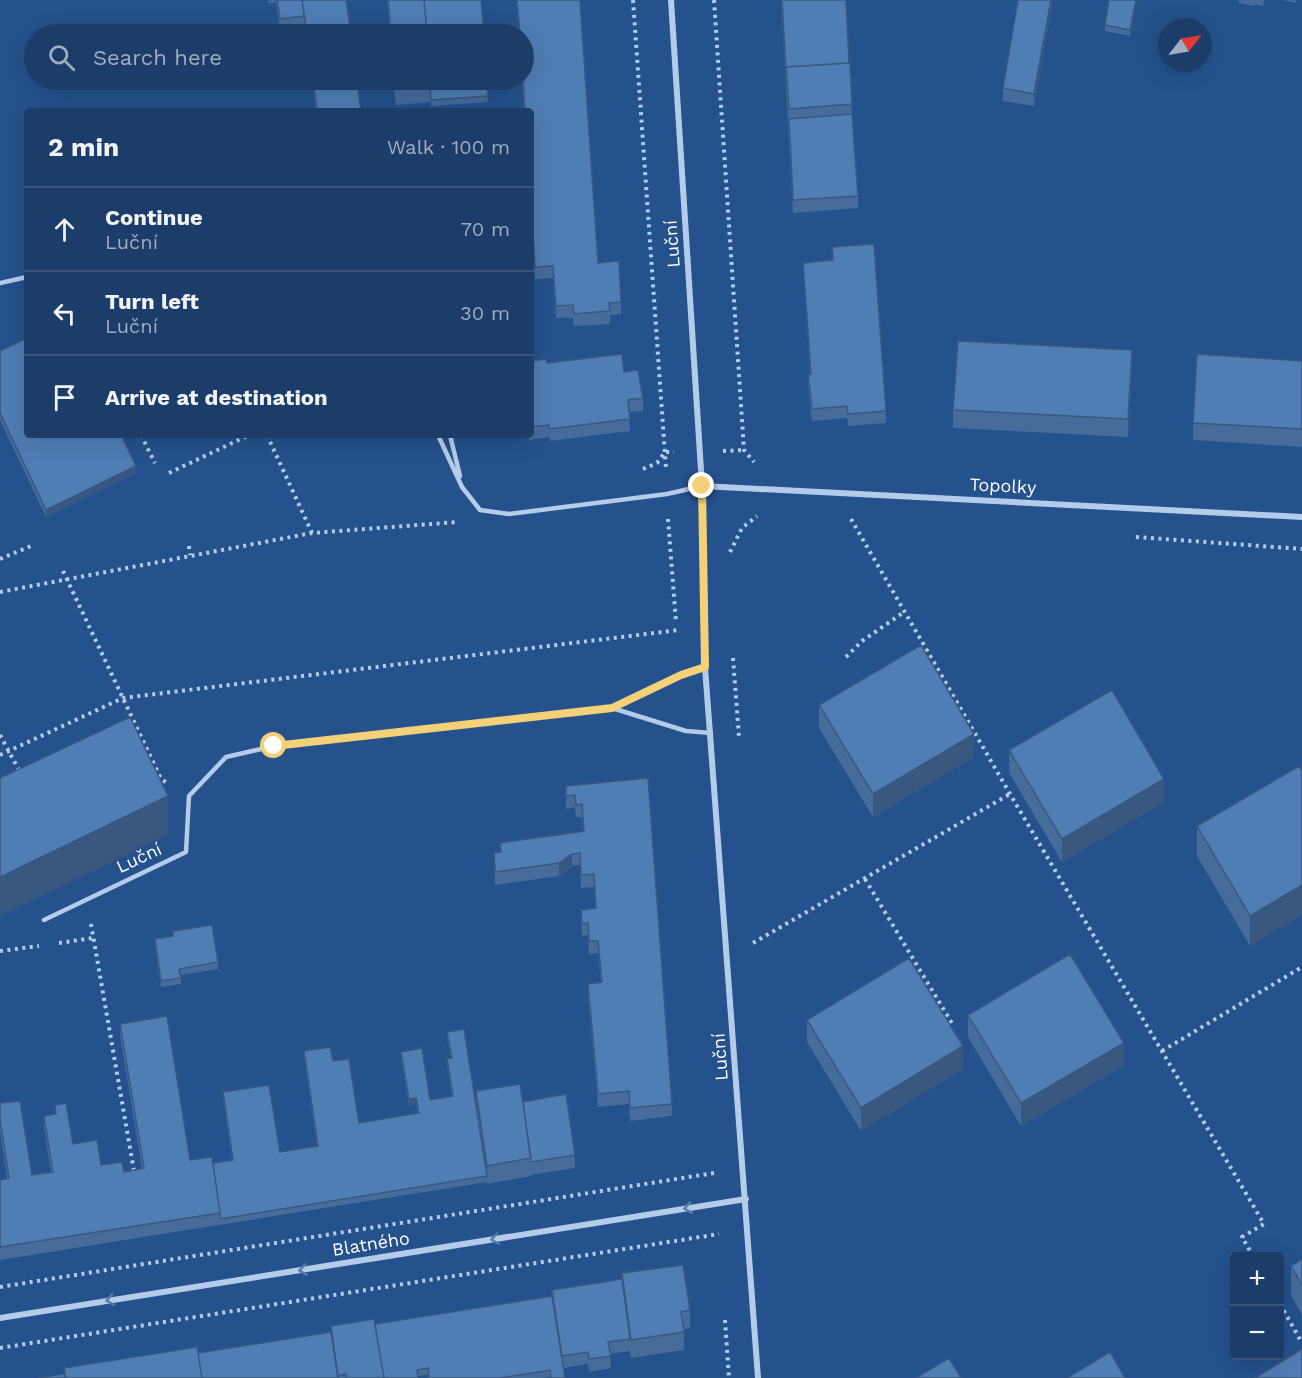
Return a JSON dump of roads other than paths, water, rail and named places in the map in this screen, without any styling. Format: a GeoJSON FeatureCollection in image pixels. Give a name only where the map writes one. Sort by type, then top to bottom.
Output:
{"type":"FeatureCollection","features":[{"type":"Feature","properties":{"kind":"street","name":"Luční"},"geometry":{"type":"LineString","coordinates":[[671,0],[702,486],[705,667],[758,1378]]}},
{"type":"Feature","properties":{"kind":"street","name":"Topolky"},"geometry":{"type":"LineString","coordinates":[[702,486],[1302,517]]}},
{"type":"Feature","properties":{"kind":"street","name":"Blatného"},"geometry":{"type":"LineString","coordinates":[[0,1318],[746,1199]]}},
{"type":"Feature","properties":{"kind":"lane"},"geometry":{"type":"LineString","coordinates":[[0,283],[24,277]]}},
{"type":"Feature","properties":{"kind":"lane"},"geometry":{"type":"LineString","coordinates":[[439,438],[462,487],[480,510],[509,514],[667,494],[702,486]]}},
{"type":"Feature","properties":{"kind":"lane"},"geometry":{"type":"LineString","coordinates":[[451,438],[462,487]]}},
{"type":"Feature","properties":{"kind":"lane"},"geometry":{"type":"LineString","coordinates":[[612,708],[681,675],[705,667]]}},
{"type":"Feature","properties":{"kind":"lane"},"geometry":{"type":"LineString","coordinates":[[612,708],[686,731],[711,733]]}},
{"type":"Feature","properties":{"kind":"lane","name":"Luční"},"geometry":{"type":"LineString","coordinates":[[44,920],[186,852],[189,796],[226,757],[274,746],[612,708]]}}]}
